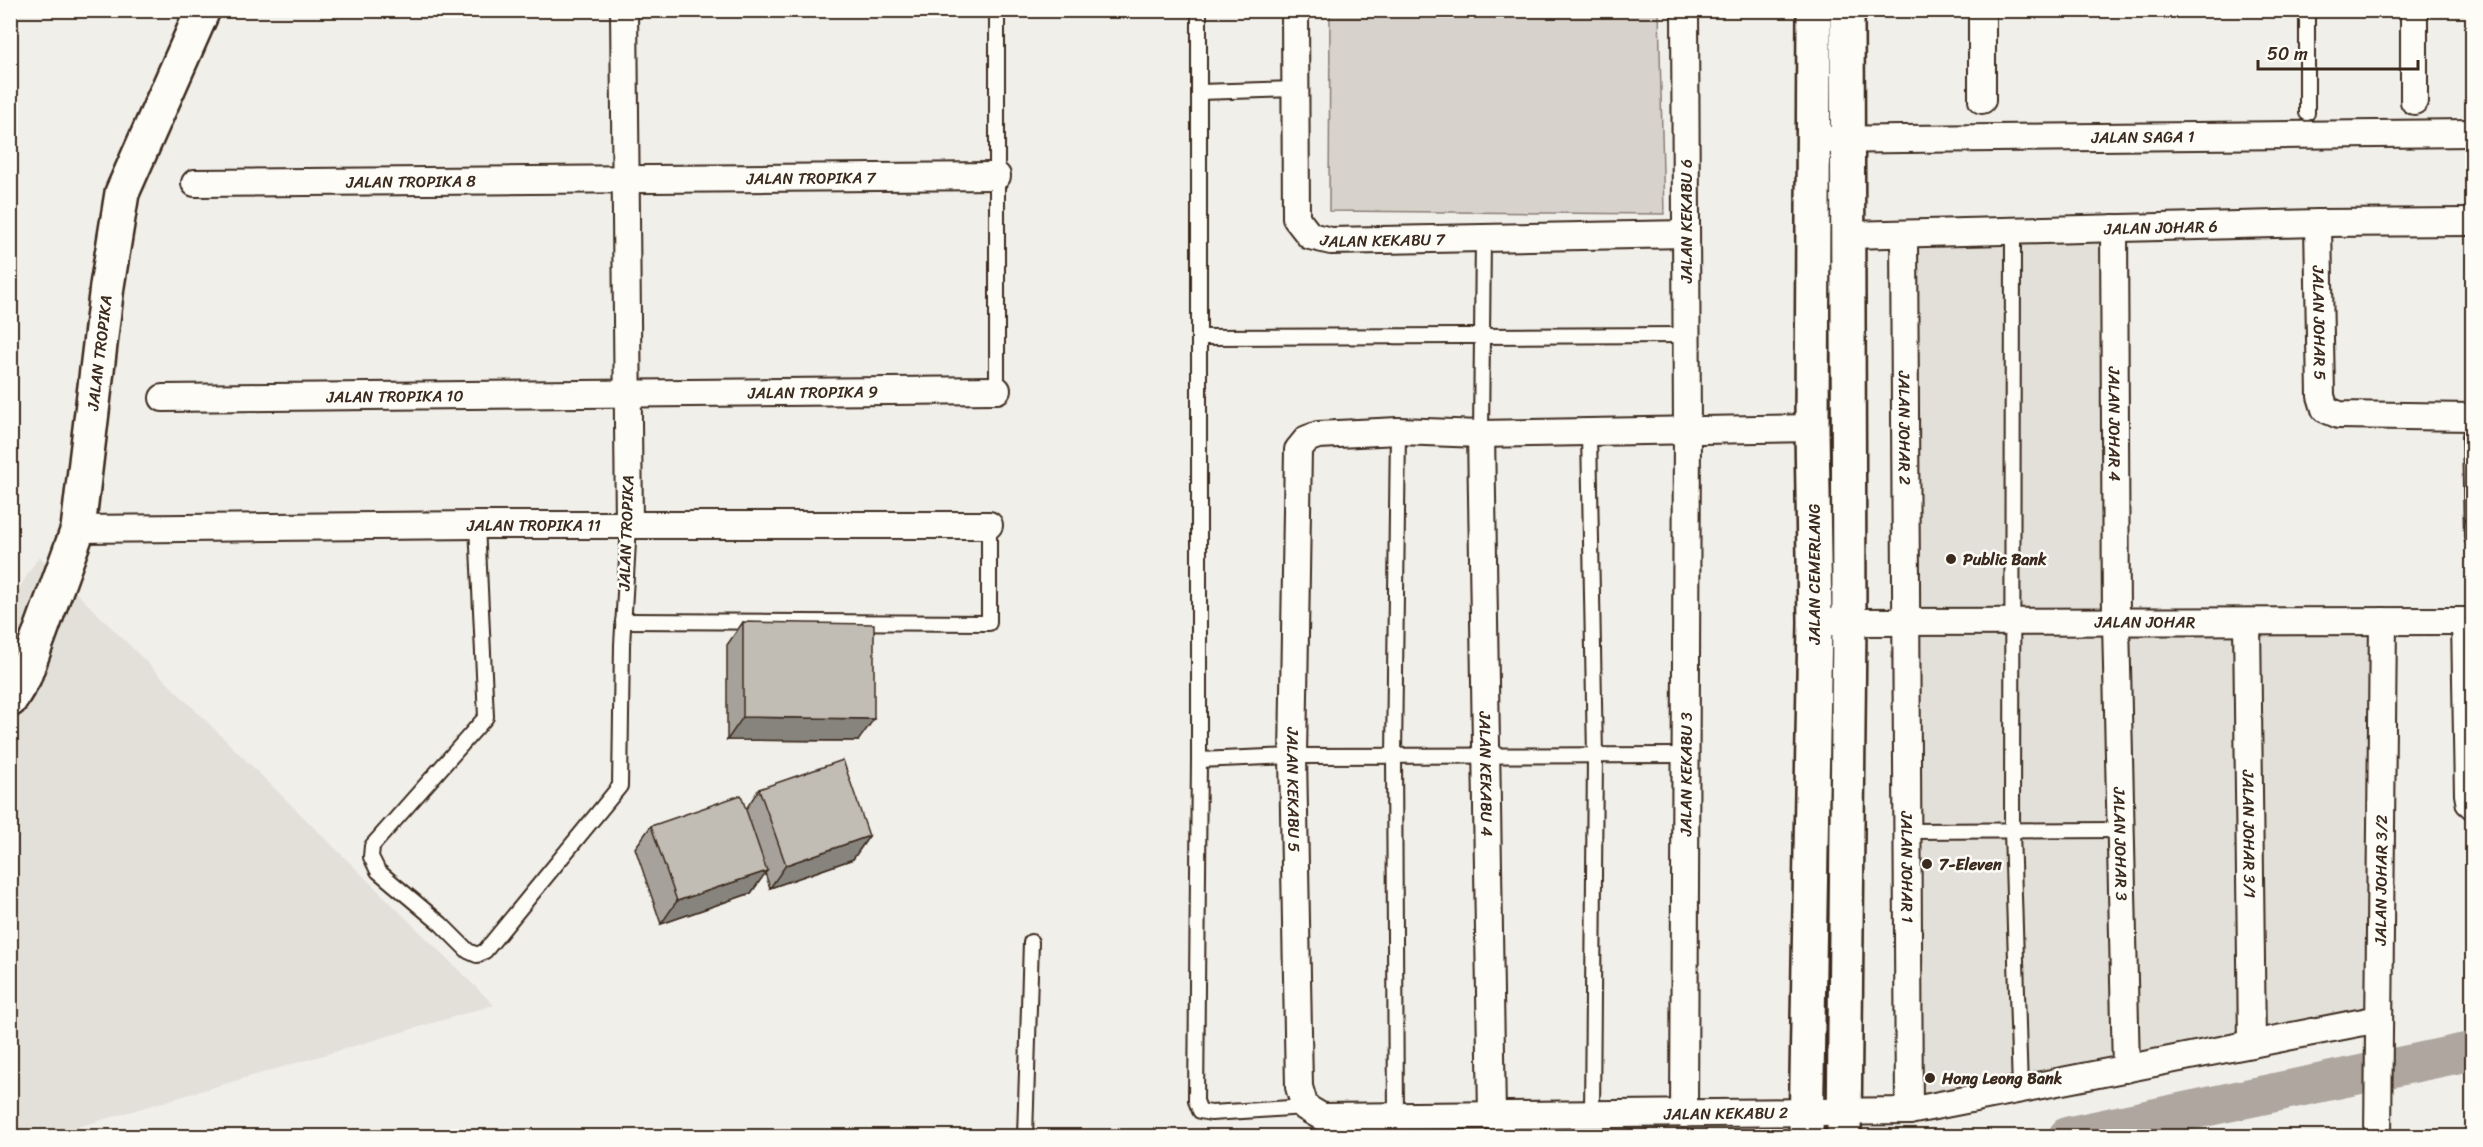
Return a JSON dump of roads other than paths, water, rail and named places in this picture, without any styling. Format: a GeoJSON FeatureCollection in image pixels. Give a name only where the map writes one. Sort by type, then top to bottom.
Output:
{"type":"FeatureCollection","features":[{"type":"Feature","properties":{"kind":"main road","name":"JALAN TROPIKA"},"geometry":{"type":"LineString","coordinates":[[10,700],[24,677],[78,529],[107,286],[122,194],[203,10]]}},
{"type":"Feature","properties":{"kind":"main road","name":"JALAN CEMERLANG"},"geometry":{"type":"LineString","coordinates":[[1805,1125],[1815,622],[1812,428],[1814,10]]}},
{"type":"Feature","properties":{"kind":"main road"},"geometry":{"type":"LineString","coordinates":[[1844,1128],[1849,621],[1847,10]]}},
{"type":"Feature","properties":{"kind":"street","name":"JALAN TROPIKA"},"geometry":{"type":"LineString","coordinates":[[624,10],[629,525]]}},
{"type":"Feature","properties":{"kind":"street","name":"JALAN KEKABU 7"},"geometry":{"type":"LineString","coordinates":[[1294,10],[1296,218],[1310,236],[1331,241],[1686,234]]}},
{"type":"Feature","properties":{"kind":"street","name":"JALAN KEKABU 6"},"geometry":{"type":"LineString","coordinates":[[1685,10],[1687,431]]}},
{"type":"Feature","properties":{"kind":"street"},"geometry":{"type":"LineString","coordinates":[[1982,10],[1982,100]]}},
{"type":"Feature","properties":{"kind":"street"},"geometry":{"type":"LineString","coordinates":[[2414,10],[2414,101]]}},
{"type":"Feature","properties":{"kind":"street","name":"JALAN SAGA 1"},"geometry":{"type":"LineString","coordinates":[[1813,140],[2472,133]]}},
{"type":"Feature","properties":{"kind":"street","name":"JALAN TROPIKA 7"},"geometry":{"type":"LineString","coordinates":[[626,179],[997,176]]}},
{"type":"Feature","properties":{"kind":"street","name":"JALAN TROPIKA 8"},"geometry":{"type":"LineString","coordinates":[[195,183],[626,179]]}},
{"type":"Feature","properties":{"kind":"street","name":"JALAN JOHAR 6"},"geometry":{"type":"LineString","coordinates":[[1849,235],[2318,223],[2472,222]]}},
{"type":"Feature","properties":{"kind":"street","name":"JALAN JOHAR 5"},"geometry":{"type":"LineString","coordinates":[[2318,223],[2321,396],[2325,409],[2338,415],[2471,427]]}},
{"type":"Feature","properties":{"kind":"street","name":"JALAN JOHAR 4"},"geometry":{"type":"LineString","coordinates":[[2114,228],[2116,622]]}},
{"type":"Feature","properties":{"kind":"street","name":"JALAN JOHAR 2"},"geometry":{"type":"LineString","coordinates":[[1904,234],[1906,622]]}},
{"type":"Feature","properties":{"kind":"street","name":"JALAN TROPIKA 9"},"geometry":{"type":"LineString","coordinates":[[627,393],[997,390]]}},
{"type":"Feature","properties":{"kind":"street","name":"JALAN TROPIKA 10"},"geometry":{"type":"LineString","coordinates":[[163,398],[627,393]]}},
{"type":"Feature","properties":{"kind":"street"},"geometry":{"type":"LineString","coordinates":[[1398,431],[1481,434],[1812,428]]}},
{"type":"Feature","properties":{"kind":"street","name":"JALAN KEKABU 5"},"geometry":{"type":"LineString","coordinates":[[1313,1112],[1299,1088],[1293,756],[1298,450],[1307,439],[1318,435],[1398,431]]}},
{"type":"Feature","properties":{"kind":"street","name":"JALAN KEKABU 3"},"geometry":{"type":"LineString","coordinates":[[1684,1114],[1687,431]]}},
{"type":"Feature","properties":{"kind":"street","name":"JALAN KEKABU 4"},"geometry":{"type":"LineString","coordinates":[[1481,434],[1492,1116]]}},
{"type":"Feature","properties":{"kind":"street","name":"JALAN TROPIKA 11"},"geometry":{"type":"LineString","coordinates":[[78,529],[477,525],[989,525]]}},
{"type":"Feature","properties":{"kind":"street","name":"JALAN JOHAR 3/2"},"geometry":{"type":"LineString","coordinates":[[2378,1137],[2383,621]]}},
{"type":"Feature","properties":{"kind":"street","name":"JALAN JOHAR"},"geometry":{"type":"LineString","coordinates":[[1815,622],[2466,621]]}},
{"type":"Feature","properties":{"kind":"street","name":"JALAN JOHAR 1"},"geometry":{"type":"LineString","coordinates":[[1906,622],[1909,1111]]}},
{"type":"Feature","properties":{"kind":"street","name":"JALAN JOHAR 3"},"geometry":{"type":"LineString","coordinates":[[2116,622],[2126,1069]]}},
{"type":"Feature","properties":{"kind":"street","name":"JALAN JOHAR 3/1"},"geometry":{"type":"LineString","coordinates":[[2247,622],[2252,1044]]}},
{"type":"Feature","properties":{"kind":"street"},"geometry":{"type":"LineString","coordinates":[[1844,1128],[1909,1111],[2252,1044],[2379,1030]]}},
{"type":"Feature","properties":{"kind":"street","name":"JALAN KEKABU 2"},"geometry":{"type":"LineString","coordinates":[[1313,1112],[1396,1117],[1684,1114],[1844,1128]]}},
{"type":"Feature","properties":{"kind":"lane"},"geometry":{"type":"LineString","coordinates":[[997,390],[998,10]]}},
{"type":"Feature","properties":{"kind":"lane"},"geometry":{"type":"LineString","coordinates":[[1199,10],[1200,760],[1196,1101],[1200,1111],[1211,1113],[1313,1112]]}},
{"type":"Feature","properties":{"kind":"lane"},"geometry":{"type":"LineString","coordinates":[[2307,10],[2307,113]]}},
{"type":"Feature","properties":{"kind":"lane"},"geometry":{"type":"LineString","coordinates":[[1200,92],[1295,89]]}},
{"type":"Feature","properties":{"kind":"lane"},"geometry":{"type":"LineString","coordinates":[[2013,230],[2012,831],[2020,1089]]}},
{"type":"Feature","properties":{"kind":"lane"},"geometry":{"type":"LineString","coordinates":[[1481,434],[1483,238]]}},
{"type":"Feature","properties":{"kind":"lane"},"geometry":{"type":"LineString","coordinates":[[1199,337],[1686,335]]}},
{"type":"Feature","properties":{"kind":"lane"},"geometry":{"type":"LineString","coordinates":[[2471,427],[2472,538]]}},
{"type":"Feature","properties":{"kind":"lane"},"geometry":{"type":"LineString","coordinates":[[1396,1117],[1394,756],[1398,431]]}},
{"type":"Feature","properties":{"kind":"lane"},"geometry":{"type":"LineString","coordinates":[[1589,433],[1595,756],[1592,1115]]}},
{"type":"Feature","properties":{"kind":"lane","name":"JALAN TROPIKA"},"geometry":{"type":"LineString","coordinates":[[477,525],[486,717],[372,846],[371,857],[378,871],[441,924],[468,951],[477,955],[485,951],[620,786],[623,621],[629,525]]}},
{"type":"Feature","properties":{"kind":"lane"},"geometry":{"type":"LineString","coordinates":[[623,621],[989,623],[989,525]]}},
{"type":"Feature","properties":{"kind":"lane"},"geometry":{"type":"LineString","coordinates":[[2466,621],[2467,763],[2464,806],[2472,813]]}},
{"type":"Feature","properties":{"kind":"lane"},"geometry":{"type":"LineString","coordinates":[[1200,760],[1293,756],[1685,755]]}},
{"type":"Feature","properties":{"kind":"lane"},"geometry":{"type":"LineString","coordinates":[[1907,831],[2120,830]]}},
{"type":"Feature","properties":{"kind":"lane"},"geometry":{"type":"LineString","coordinates":[[1025,1137],[1031,942]]}},
{"type":"Feature","properties":{"kind":"waterway"},"geometry":{"type":"LineString","coordinates":[[2068,1136],[2472,1051]]}},
{"type":"Feature","properties":{"kind":"place","name":"Public Bank"},"geometry":{"type":"Point","coordinates":[1951,559]}},
{"type":"Feature","properties":{"kind":"place","name":"7-Eleven"},"geometry":{"type":"Point","coordinates":[1927,864]}},
{"type":"Feature","properties":{"kind":"place","name":"Hong Leong Bank"},"geometry":{"type":"Point","coordinates":[1930,1078]}}]}
